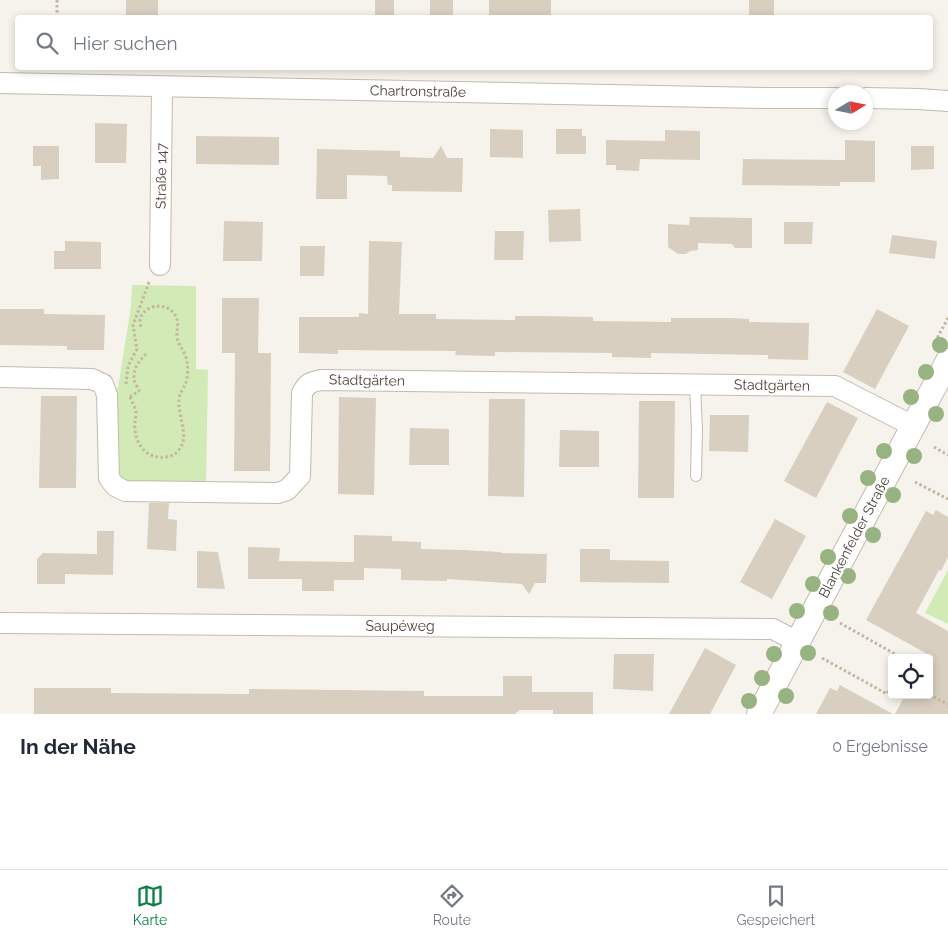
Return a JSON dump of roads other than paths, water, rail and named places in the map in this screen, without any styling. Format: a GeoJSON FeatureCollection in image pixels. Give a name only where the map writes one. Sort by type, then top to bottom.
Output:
{"type":"FeatureCollection","features":[{"type":"Feature","properties":{"kind":"street","name":"Chartronstraße"},"geometry":{"type":"LineString","coordinates":[[0,83],[828,98]]}},
{"type":"Feature","properties":{"kind":"street","name":"Straße 147"},"geometry":{"type":"LineString","coordinates":[[160,266],[162,86]]}},
{"type":"Feature","properties":{"kind":"street"},"geometry":{"type":"LineString","coordinates":[[873,98],[948,101]]}},
{"type":"Feature","properties":{"kind":"street","name":"Blankenfelder Straße"},"geometry":{"type":"LineString","coordinates":[[759,714],[948,361]]}},
{"type":"Feature","properties":{"kind":"street","name":"Stadtgärten"},"geometry":{"type":"LineString","coordinates":[[0,377],[92,379],[102,384],[107,395],[109,478],[115,486],[125,491],[278,493],[287,490],[300,476],[302,393],[305,386],[321,380],[835,386],[913,426]]}},
{"type":"Feature","properties":{"kind":"street","name":"Saupéweg"},"geometry":{"type":"LineString","coordinates":[[0,623],[770,629],[798,642]]}},
{"type":"Feature","properties":{"kind":"lane"},"geometry":{"type":"LineString","coordinates":[[695,384],[696,476]]}}]}
